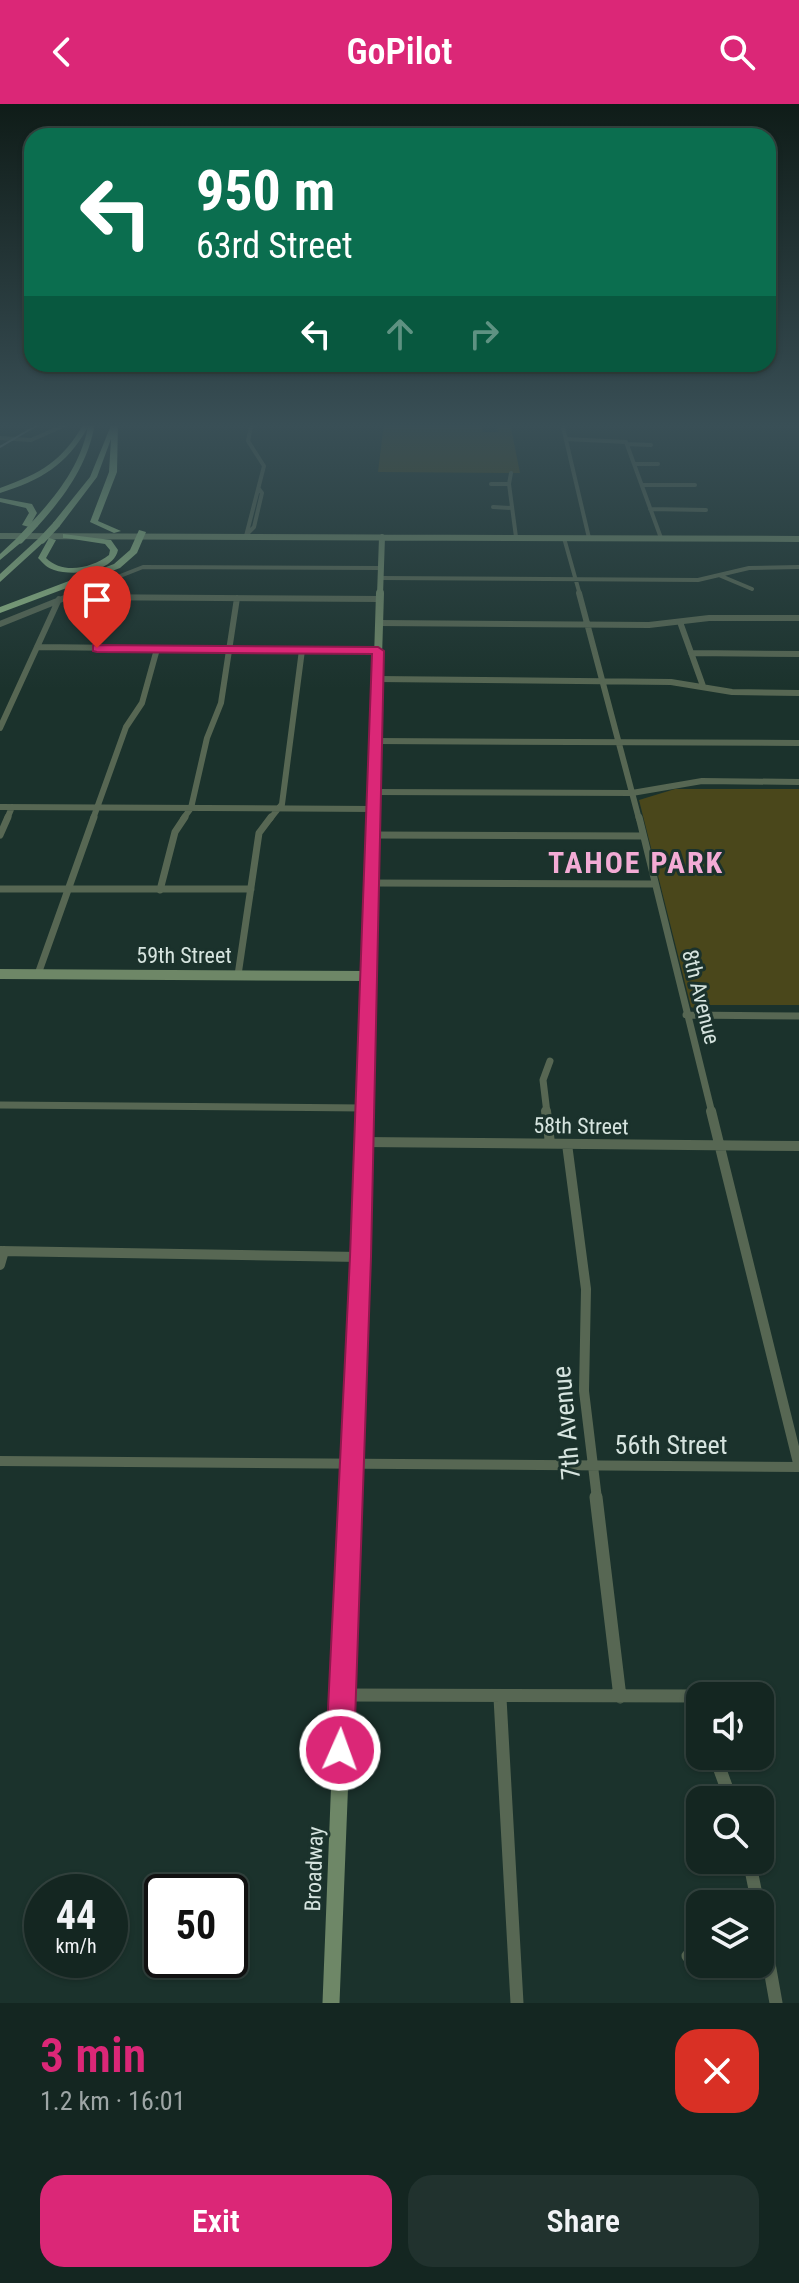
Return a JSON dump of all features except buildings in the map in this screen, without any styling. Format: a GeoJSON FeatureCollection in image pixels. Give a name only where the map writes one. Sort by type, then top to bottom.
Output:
{"type":"FeatureCollection","features":[{"type":"Feature","properties":{"kind":"highway"},"geometry":{"type":"LineString","coordinates":[[30,525],[32,512]]}},
{"type":"Feature","properties":{"kind":"highway"},"geometry":{"type":"LineString","coordinates":[[0,558],[42,512]]}},
{"type":"Feature","properties":{"kind":"highway"},"geometry":{"type":"LineString","coordinates":[[0,579],[47,540],[68,512]]}},
{"type":"Feature","properties":{"kind":"highway"},"geometry":{"type":"LineString","coordinates":[[98,512],[94,522],[117,531]]}},
{"type":"Feature","properties":{"kind":"highway"},"geometry":{"type":"LineString","coordinates":[[0,610],[117,566],[134,551],[142,534]]}},
{"type":"Feature","properties":{"kind":"highway"},"geometry":{"type":"LineString","coordinates":[[47,540],[42,558],[56,568],[94,567],[113,556],[114,550],[108,542],[66,536]]}},
{"type":"Feature","properties":{"kind":"main road"},"geometry":{"type":"LineString","coordinates":[[0,533],[117,531],[142,534]]}},
{"type":"Feature","properties":{"kind":"main road"},"geometry":{"type":"LineString","coordinates":[[0,533],[66,536],[142,534],[799,540]]}},
{"type":"Feature","properties":{"kind":"main road","name":"Broadway"},"geometry":{"type":"LineString","coordinates":[[331,2003],[360,1257],[382,537]]}},
{"type":"Feature","properties":{"kind":"main road","name":"59th Street"},"geometry":{"type":"LineString","coordinates":[[0,974],[368,976]]}},
{"type":"Feature","properties":{"kind":"street"},"geometry":{"type":"LineString","coordinates":[[246,536],[251,512]]}},
{"type":"Feature","properties":{"kind":"street"},"geometry":{"type":"LineString","coordinates":[[512,512],[516,537]]}},
{"type":"Feature","properties":{"kind":"street"},"geometry":{"type":"LineString","coordinates":[[583,512],[589,538]]}},
{"type":"Feature","properties":{"kind":"street"},"geometry":{"type":"LineString","coordinates":[[651,512],[661,538]]}},
{"type":"Feature","properties":{"kind":"street","name":"8th Avenue"},"geometry":{"type":"LineString","coordinates":[[564,538],[620,742],[799,1467]]}},
{"type":"Feature","properties":{"kind":"street"},"geometry":{"type":"LineString","coordinates":[[0,624],[143,567],[381,568]]}},
{"type":"Feature","properties":{"kind":"street"},"geometry":{"type":"LineString","coordinates":[[381,578],[692,580],[749,568],[799,567]]}},
{"type":"Feature","properties":{"kind":"street"},"geometry":{"type":"LineString","coordinates":[[721,576],[752,589]]}},
{"type":"Feature","properties":{"kind":"street"},"geometry":{"type":"LineString","coordinates":[[62,598],[380,599]]}},
{"type":"Feature","properties":{"kind":"street"},"geometry":{"type":"LineString","coordinates":[[0,728],[62,598]]}},
{"type":"Feature","properties":{"kind":"street"},"geometry":{"type":"LineString","coordinates":[[160,890],[175,832],[191,808],[207,738],[221,703],[237,598]]}},
{"type":"Feature","properties":{"kind":"street"},"geometry":{"type":"LineString","coordinates":[[379,623],[586,625],[721,618],[799,618]]}},
{"type":"Feature","properties":{"kind":"street"},"geometry":{"type":"LineString","coordinates":[[680,622],[703,686]]}},
{"type":"Feature","properties":{"kind":"street"},"geometry":{"type":"LineString","coordinates":[[37,647],[378,651]]}},
{"type":"Feature","properties":{"kind":"street"},"geometry":{"type":"LineString","coordinates":[[38,974],[126,727],[142,703],[157,649]]}},
{"type":"Feature","properties":{"kind":"street"},"geometry":{"type":"LineString","coordinates":[[238,975],[259,833],[282,804],[302,650]]}},
{"type":"Feature","properties":{"kind":"street"},"geometry":{"type":"LineString","coordinates":[[691,653],[799,654]]}},
{"type":"Feature","properties":{"kind":"street"},"geometry":{"type":"LineString","coordinates":[[377,679],[602,681],[703,686],[732,692],[799,693]]}},
{"type":"Feature","properties":{"kind":"street"},"geometry":{"type":"LineString","coordinates":[[375,741],[799,743]]}},
{"type":"Feature","properties":{"kind":"street"},"geometry":{"type":"LineString","coordinates":[[374,792],[632,793],[690,782],[799,782]]}},
{"type":"Feature","properties":{"kind":"street"},"geometry":{"type":"LineString","coordinates":[[0,807],[373,809]]}},
{"type":"Feature","properties":{"kind":"street"},"geometry":{"type":"LineString","coordinates":[[0,835],[12,807]]}},
{"type":"Feature","properties":{"kind":"street"},"geometry":{"type":"LineString","coordinates":[[372,835],[642,836]]}},
{"type":"Feature","properties":{"kind":"street"},"geometry":{"type":"LineString","coordinates":[[371,883],[654,884]]}},
{"type":"Feature","properties":{"kind":"street"},"geometry":{"type":"LineString","coordinates":[[0,889],[251,889]]}},
{"type":"Feature","properties":{"kind":"street"},"geometry":{"type":"LineString","coordinates":[[686,1015],[799,1016]]}},
{"type":"Feature","properties":{"kind":"street"},"geometry":{"type":"LineString","coordinates":[[550,1061],[543,1080],[550,1143]]}},
{"type":"Feature","properties":{"kind":"street"},"geometry":{"type":"LineString","coordinates":[[0,1105],[363,1108]]}},
{"type":"Feature","properties":{"kind":"street","name":"58th Street"},"geometry":{"type":"LineString","coordinates":[[362,1142],[799,1146]]}},
{"type":"Feature","properties":{"kind":"street","name":"7th Avenue"},"geometry":{"type":"LineString","coordinates":[[567,1144],[586,1289],[584,1391],[620,1697]]}},
{"type":"Feature","properties":{"kind":"street"},"geometry":{"type":"LineString","coordinates":[[0,1265],[2,1251],[360,1257]]}},
{"type":"Feature","properties":{"kind":"street","name":"56th Street"},"geometry":{"type":"LineString","coordinates":[[0,1461],[593,1468],[799,1467]]}},
{"type":"Feature","properties":{"kind":"street"},"geometry":{"type":"LineString","coordinates":[[342,1695],[500,1698],[686,1695]]}},
{"type":"Feature","properties":{"kind":"street"},"geometry":{"type":"LineString","coordinates":[[500,1698],[517,2003]]}},
{"type":"Feature","properties":{"kind":"street"},"geometry":{"type":"LineString","coordinates":[[770,1978],[776,2003]]}},
{"type":"Feature","properties":{"kind":"shaded area","name":"TAHOE PARK"},"geometry":{"type":"Polygon","coordinates":[[[675,789],[799,789],[799,1005],[708,1005],[700,1011],[691,1007],[639,800],[675,789]]]}},
{"type":"Feature","properties":{"kind":"district","name":"TAHOE PARK"},"geometry":{"type":"Point","coordinates":[636,862]}},
{"type":"Feature","properties":{"kind":"route"},"geometry":{"type":"LineString","coordinates":[[97,648],[378,651],[360,1257],[340,1750]]}}]}
